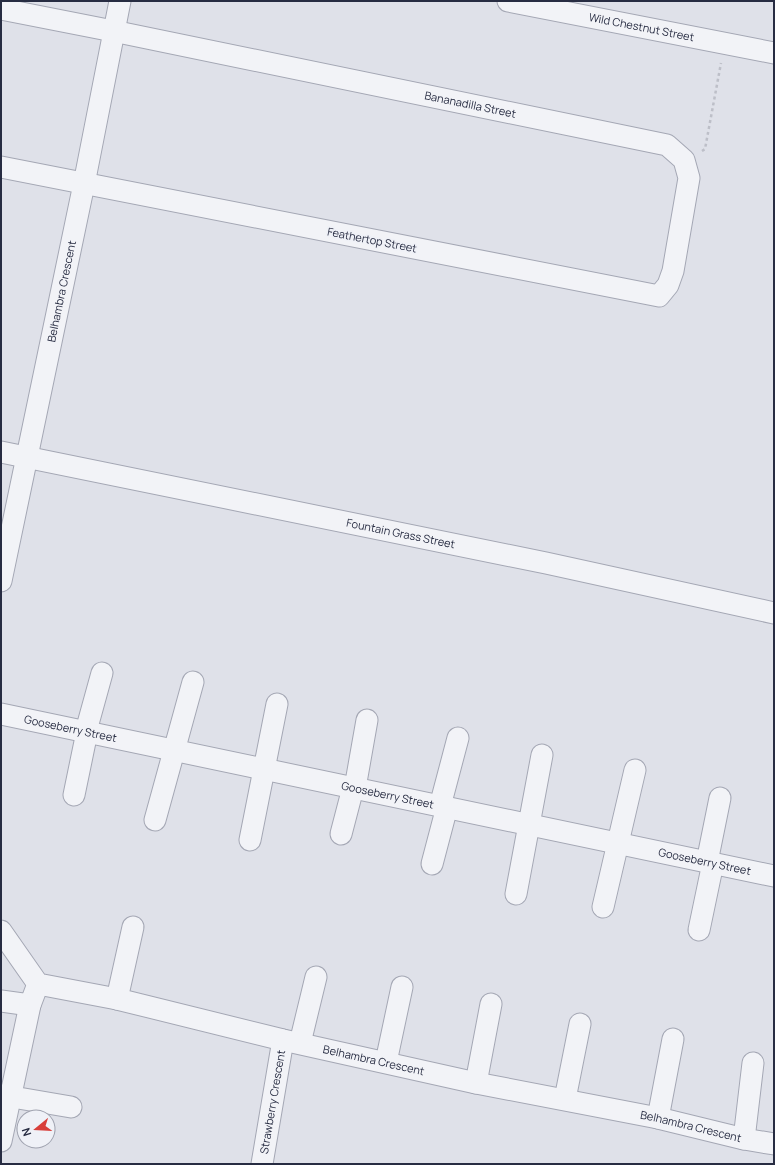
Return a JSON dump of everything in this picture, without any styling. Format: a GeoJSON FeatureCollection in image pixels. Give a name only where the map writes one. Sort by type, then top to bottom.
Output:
{"type":"FeatureCollection","features":[{"type":"Feature","properties":{"kind":"street","name":"Belhambra Crescent"},"geometry":{"type":"LineString","coordinates":[[1,581],[84,184],[120,1]]}},
{"type":"Feature","properties":{"kind":"street","name":"Wild Chestnut Street"},"geometry":{"type":"LineString","coordinates":[[508,1],[774,53]]}},
{"type":"Feature","properties":{"kind":"street","name":"Bananadilla Street"},"geometry":{"type":"LineString","coordinates":[[1,10],[114,31],[667,145],[684,160]]}},
{"type":"Feature","properties":{"kind":"street","name":"Feathertop Street"},"geometry":{"type":"LineString","coordinates":[[1,168],[659,296],[668,285],[673,271],[689,178],[684,160]]}},
{"type":"Feature","properties":{"kind":"street","name":"Fountain Grass Street"},"geometry":{"type":"LineString","coordinates":[[1,452],[546,563],[774,613]]}},
{"type":"Feature","properties":{"kind":"street"},"geometry":{"type":"LineString","coordinates":[[74,795],[86,732],[102,673]]}},
{"type":"Feature","properties":{"kind":"street"},"geometry":{"type":"LineString","coordinates":[[155,820],[193,682]]}},
{"type":"Feature","properties":{"kind":"street"},"geometry":{"type":"LineString","coordinates":[[250,840],[277,704]]}},
{"type":"Feature","properties":{"kind":"street","name":"Gooseberry Street"},"geometry":{"type":"LineString","coordinates":[[1,714],[774,876]]}},
{"type":"Feature","properties":{"kind":"street"},"geometry":{"type":"LineString","coordinates":[[341,834],[354,788],[367,720]]}},
{"type":"Feature","properties":{"kind":"street"},"geometry":{"type":"LineString","coordinates":[[432,864],[458,738]]}},
{"type":"Feature","properties":{"kind":"street"},"geometry":{"type":"LineString","coordinates":[[516,894],[542,755]]}},
{"type":"Feature","properties":{"kind":"street"},"geometry":{"type":"LineString","coordinates":[[603,906],[635,770]]}},
{"type":"Feature","properties":{"kind":"street"},"geometry":{"type":"LineString","coordinates":[[699,930],[720,798]]}},
{"type":"Feature","properties":{"kind":"street"},"geometry":{"type":"LineString","coordinates":[[117,998],[133,928]]}},
{"type":"Feature","properties":{"kind":"street"},"geometry":{"type":"LineString","coordinates":[[1,931],[38,984],[30,1005],[6,1096],[1,1141]]}},
{"type":"Feature","properties":{"kind":"street","name":"Strawberry Crescent"},"geometry":{"type":"LineString","coordinates":[[262,1164],[291,1041],[316,977]]}},
{"type":"Feature","properties":{"kind":"street","name":"Belhambra Crescent"},"geometry":{"type":"LineString","coordinates":[[38,984],[117,998],[291,1041],[476,1083],[658,1118],[744,1139],[774,1144]]}},
{"type":"Feature","properties":{"kind":"street"},"geometry":{"type":"LineString","coordinates":[[386,1062],[402,987]]}},
{"type":"Feature","properties":{"kind":"street"},"geometry":{"type":"LineString","coordinates":[[1,1001],[30,1005]]}},
{"type":"Feature","properties":{"kind":"street"},"geometry":{"type":"LineString","coordinates":[[476,1083],[492,1004]]}},
{"type":"Feature","properties":{"kind":"street"},"geometry":{"type":"LineString","coordinates":[[565,1099],[580,1024]]}},
{"type":"Feature","properties":{"kind":"street"},"geometry":{"type":"LineString","coordinates":[[658,1118],[673,1039]]}},
{"type":"Feature","properties":{"kind":"street"},"geometry":{"type":"LineString","coordinates":[[744,1139],[753,1063]]}},
{"type":"Feature","properties":{"kind":"street"},"geometry":{"type":"LineString","coordinates":[[6,1096],[71,1107]]}},
{"type":"Feature","properties":{"kind":"path"},"geometry":{"type":"LineString","coordinates":[[684,160],[705,149],[722,59]]}}]}
